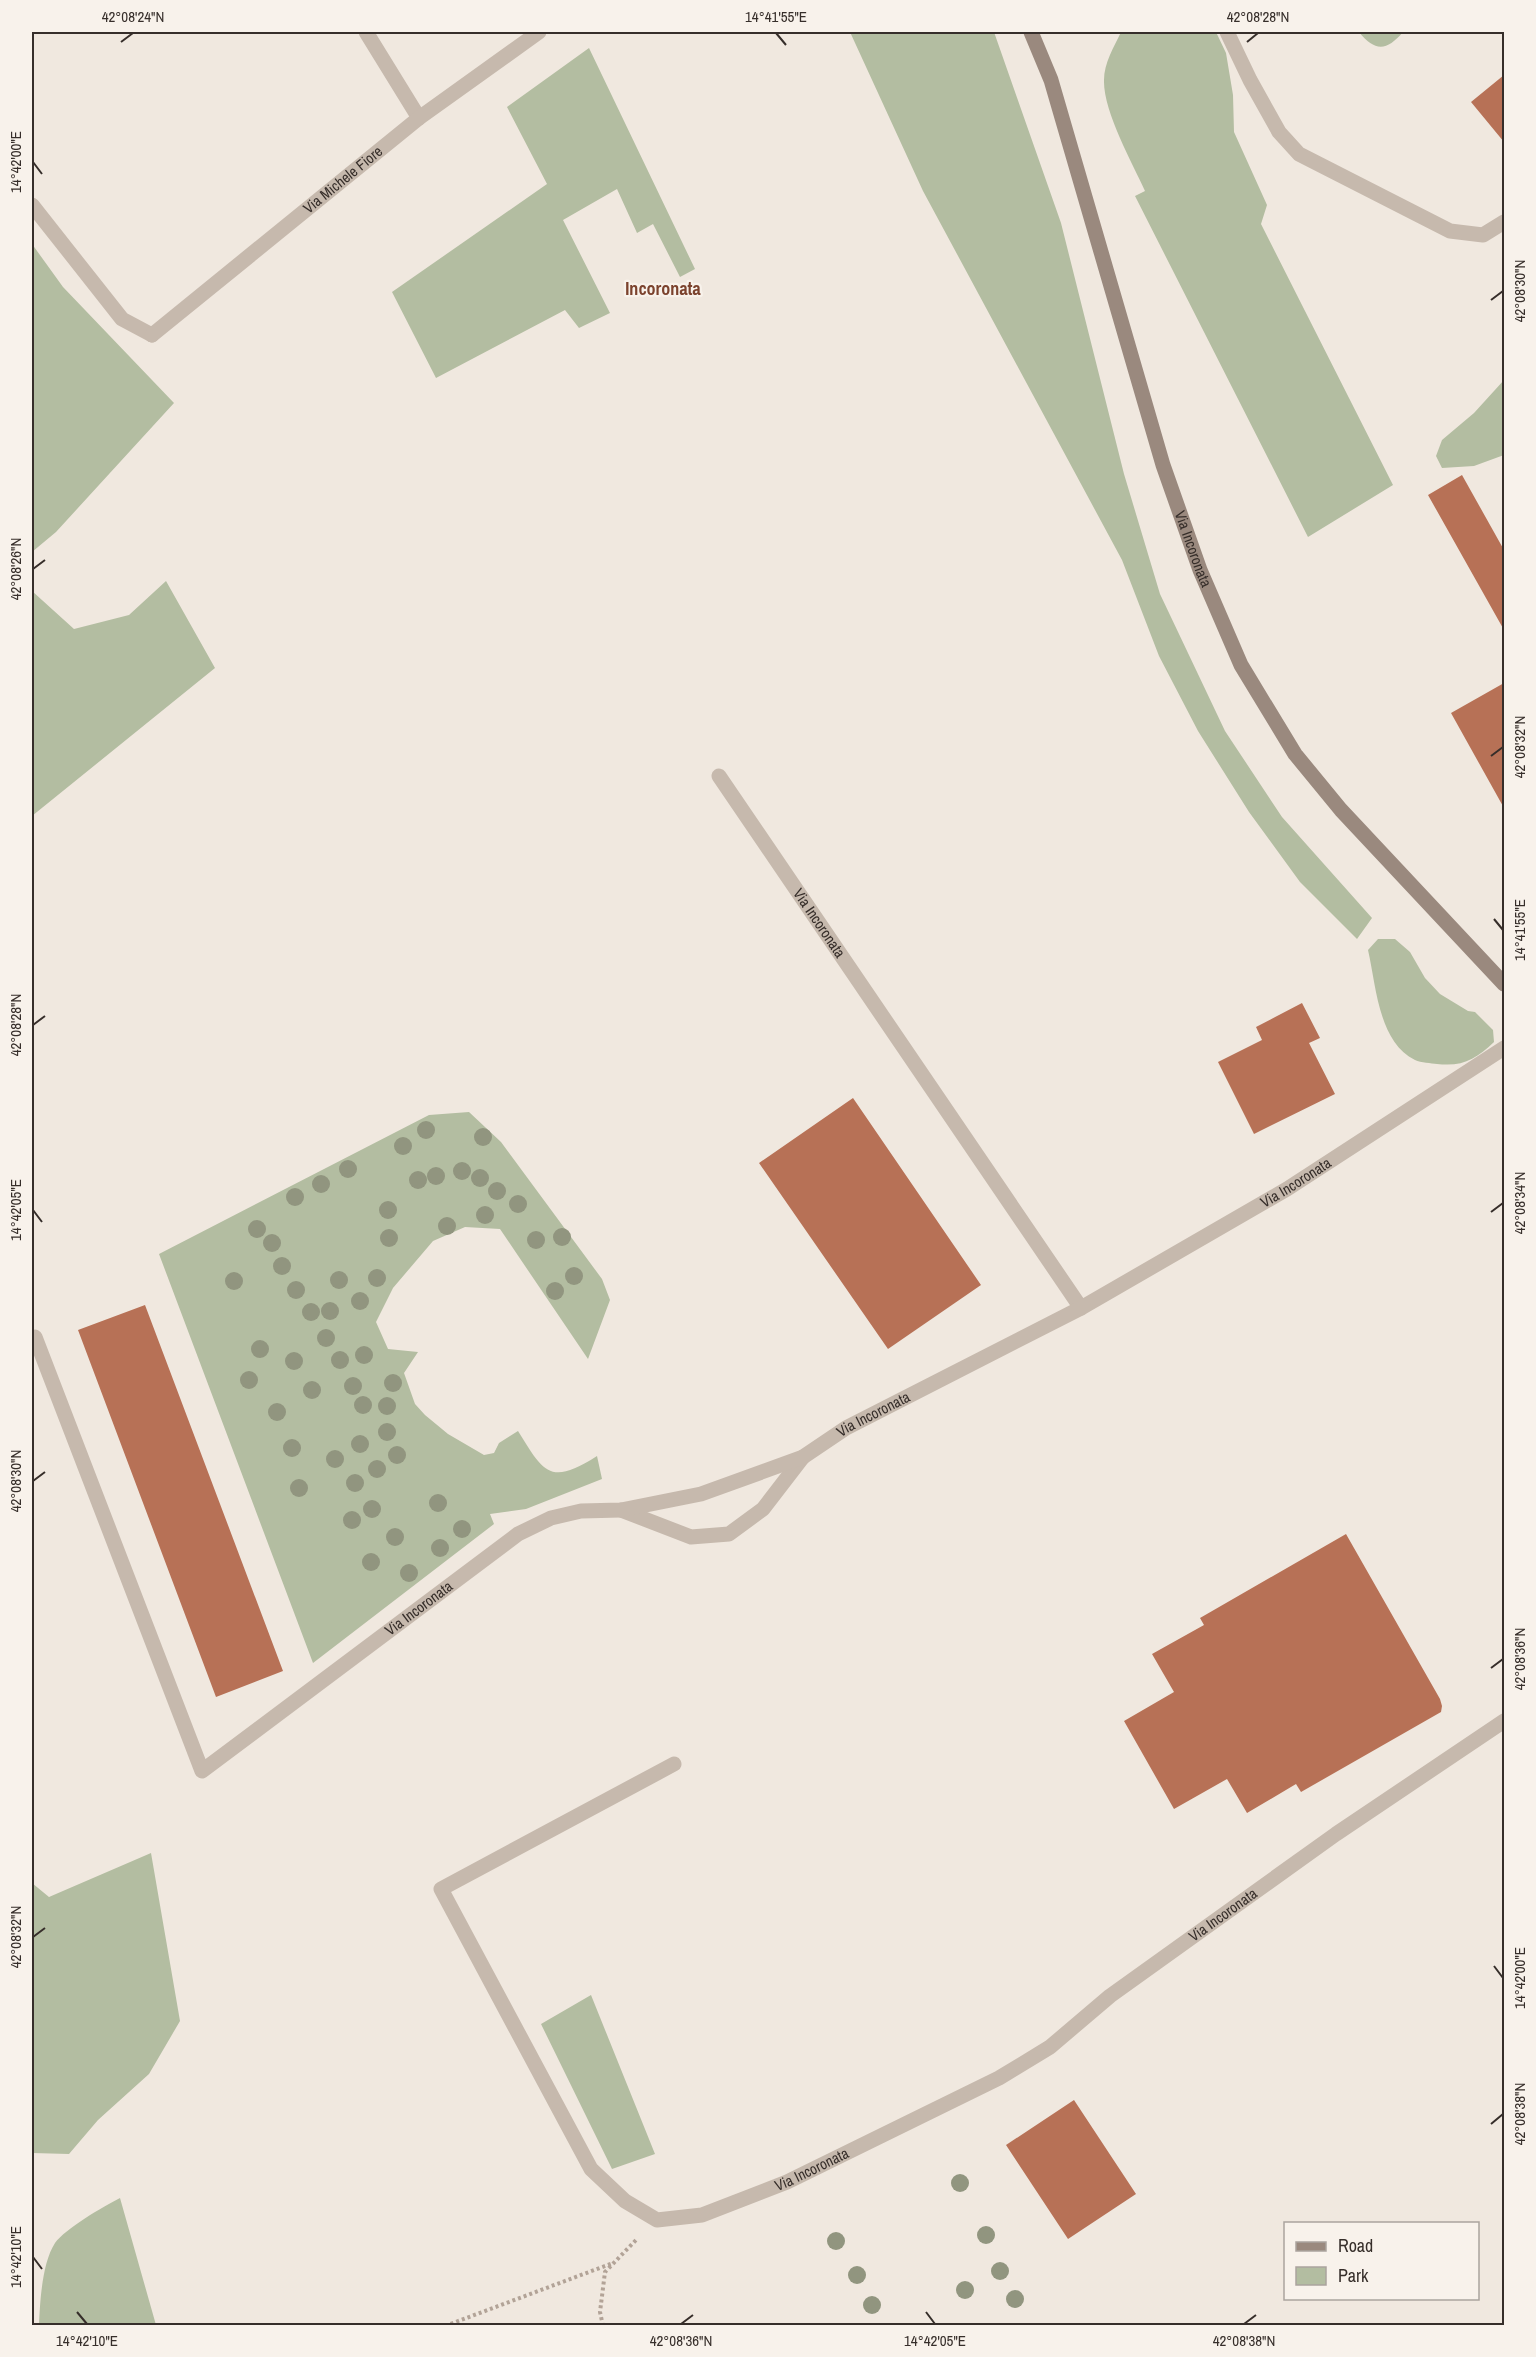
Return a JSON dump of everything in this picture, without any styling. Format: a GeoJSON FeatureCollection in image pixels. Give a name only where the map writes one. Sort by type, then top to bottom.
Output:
{"type":"FeatureCollection","features":[{"type":"Feature","properties":{"kind":"main road","name":"Via Incoronata"},"geometry":{"type":"LineString","coordinates":[[1031,32],[1051,80],[1163,465],[1200,570],[1241,665],[1295,754],[1341,810],[1504,984]]}},
{"type":"Feature","properties":{"kind":"street"},"geometry":{"type":"LineString","coordinates":[[366,32],[419,118]]}},
{"type":"Feature","properties":{"kind":"street","name":"Via Michele Fiore"},"geometry":{"type":"LineString","coordinates":[[32,205],[122,320],[152,335],[419,118],[539,32]]}},
{"type":"Feature","properties":{"kind":"street"},"geometry":{"type":"LineString","coordinates":[[1227,32],[1279,132],[1299,154],[1450,231],[1483,235],[1504,222]]}},
{"type":"Feature","properties":{"kind":"street","name":"Via Incoronata"},"geometry":{"type":"LineString","coordinates":[[719,776],[1081,1308]]}},
{"type":"Feature","properties":{"kind":"street","name":"Via Incoronata"},"geometry":{"type":"LineString","coordinates":[[35,1337],[202,1771],[518,1534],[551,1518],[581,1511],[621,1510],[701,1494],[803,1457],[846,1428],[1081,1308],[1287,1189],[1504,1048]]}},
{"type":"Feature","properties":{"kind":"street"},"geometry":{"type":"LineString","coordinates":[[621,1510],[691,1537],[729,1534],[764,1509],[803,1457]]}},
{"type":"Feature","properties":{"kind":"street","name":"Via Incoronata"},"geometry":{"type":"LineString","coordinates":[[657,2220],[702,2214],[787,2182],[999,2078],[1050,2047],[1110,1996],[1307,1854],[1504,1721]]}},
{"type":"Feature","properties":{"kind":"street"},"geometry":{"type":"LineString","coordinates":[[657,2220],[625,2201],[591,2169],[441,1889],[674,1764]]}},
{"type":"Feature","properties":{"kind":"path"},"geometry":{"type":"LineString","coordinates":[[603,2325],[600,2312],[605,2271],[657,2220]]}},
{"type":"Feature","properties":{"kind":"path"},"geometry":{"type":"LineString","coordinates":[[445,2325],[613,2263]]}},
{"type":"Feature","properties":{"kind":"green space"},"geometry":{"type":"Polygon","coordinates":[[[850,32],[994,32],[1061,223],[1124,474],[1160,594],[1225,731],[1282,817],[1372,918],[1357,939],[1300,882],[1249,812],[1198,731],[1159,656],[1122,560],[923,191],[850,32]]]}},
{"type":"Feature","properties":{"kind":"green space"},"geometry":{"type":"Polygon","coordinates":[[[1121,32],[1216,32],[1226,53],[1233,95],[1234,132],[1267,205],[1261,224],[1393,485],[1308,537],[1135,196],[1145,191],[1119,136],[1105,92],[1106,67],[1121,32]]]}},
{"type":"Feature","properties":{"kind":"green space"},"geometry":{"type":"Polygon","coordinates":[[[1359,32],[1403,32],[1392,43],[1381,47],[1370,43],[1359,32]]]}},
{"type":"Feature","properties":{"kind":"green space"},"geometry":{"type":"Polygon","coordinates":[[[589,48],[695,269],[680,277],[653,224],[637,233],[617,189],[563,220],[610,313],[579,328],[565,310],[436,378],[392,292],[547,184],[507,107],[589,48]]]}},
{"type":"Feature","properties":{"kind":"green space"},"geometry":{"type":"Polygon","coordinates":[[[32,244],[63,287],[174,403],[56,532],[32,552],[32,244]]]}},
{"type":"Feature","properties":{"kind":"green space"},"geometry":{"type":"Polygon","coordinates":[[[1504,380],[1504,455],[1474,466],[1442,468],[1436,456],[1442,440],[1474,413],[1504,380]]]}},
{"type":"Feature","properties":{"kind":"green space"},"geometry":{"type":"Polygon","coordinates":[[[166,581],[215,668],[32,816],[32,591],[74,629],[129,615],[166,581]]]}},
{"type":"Feature","properties":{"kind":"green space"},"geometry":{"type":"Polygon","coordinates":[[[1378,939],[1395,939],[1410,952],[1425,978],[1440,994],[1468,1011],[1475,1012],[1493,1030],[1494,1042],[1475,1057],[1462,1063],[1446,1065],[1420,1062],[1403,1051],[1393,1040],[1386,1026],[1377,995],[1368,950],[1378,939]]]}},
{"type":"Feature","properties":{"kind":"green space"},"geometry":{"type":"Polygon","coordinates":[[[469,1112],[501,1142],[602,1279],[610,1300],[588,1359],[500,1229],[465,1227],[433,1241],[393,1288],[376,1322],[388,1349],[418,1352],[404,1373],[415,1404],[448,1434],[484,1455],[494,1453],[499,1443],[518,1431],[535,1457],[550,1470],[568,1471],[597,1456],[602,1479],[526,1509],[490,1514],[494,1524],[313,1663],[159,1254],[429,1115],[469,1112]]]}},
{"type":"Feature","properties":{"kind":"green space"},"geometry":{"type":"Polygon","coordinates":[[[151,1853],[180,2021],[149,2074],[98,2120],[69,2154],[32,2153],[32,1883],[49,1897],[151,1853]]]}},
{"type":"Feature","properties":{"kind":"green space"},"geometry":{"type":"Polygon","coordinates":[[[591,1995],[655,2154],[612,2169],[541,2024],[591,1995]]]}},
{"type":"Feature","properties":{"kind":"green space"},"geometry":{"type":"Polygon","coordinates":[[[120,2198],[156,2325],[39,2325],[44,2272],[55,2243],[76,2225],[120,2198]]]}},
{"type":"Feature","properties":{"kind":"building"},"geometry":{"type":"Polygon","coordinates":[[[1504,75],[1504,142],[1471,102],[1504,75]]]}},
{"type":"Feature","properties":{"kind":"building"},"geometry":{"type":"Polygon","coordinates":[[[1462,475],[1504,550],[1504,630],[1428,495],[1462,475]]]}},
{"type":"Feature","properties":{"kind":"building"},"geometry":{"type":"Polygon","coordinates":[[[1504,683],[1504,808],[1451,713],[1504,683]]]}},
{"type":"Feature","properties":{"kind":"building"},"geometry":{"type":"Polygon","coordinates":[[[1302,1003],[1320,1038],[1309,1043],[1335,1094],[1254,1134],[1218,1062],[1262,1040],[1256,1027],[1302,1003]]]}},
{"type":"Feature","properties":{"kind":"building"},"geometry":{"type":"Polygon","coordinates":[[[853,1098],[981,1285],[888,1349],[759,1163],[853,1098]]]}},
{"type":"Feature","properties":{"kind":"building"},"geometry":{"type":"Polygon","coordinates":[[[145,1305],[283,1671],[216,1697],[78,1330],[145,1305]]]}},
{"type":"Feature","properties":{"kind":"building"},"geometry":{"type":"Polygon","coordinates":[[[1346,1534],[1440,1699],[1441,1712],[1301,1792],[1296,1784],[1247,1813],[1227,1779],[1174,1809],[1124,1721],[1174,1692],[1152,1654],[1204,1625],[1200,1618],[1346,1534]]]}},
{"type":"Feature","properties":{"kind":"building"},"geometry":{"type":"Polygon","coordinates":[[[1074,2100],[1136,2194],[1068,2239],[1006,2145],[1074,2100]]]}},
{"type":"Feature","properties":{"kind":"district","name":"Incoronata"},"geometry":{"type":"Point","coordinates":[663,289]}}]}
